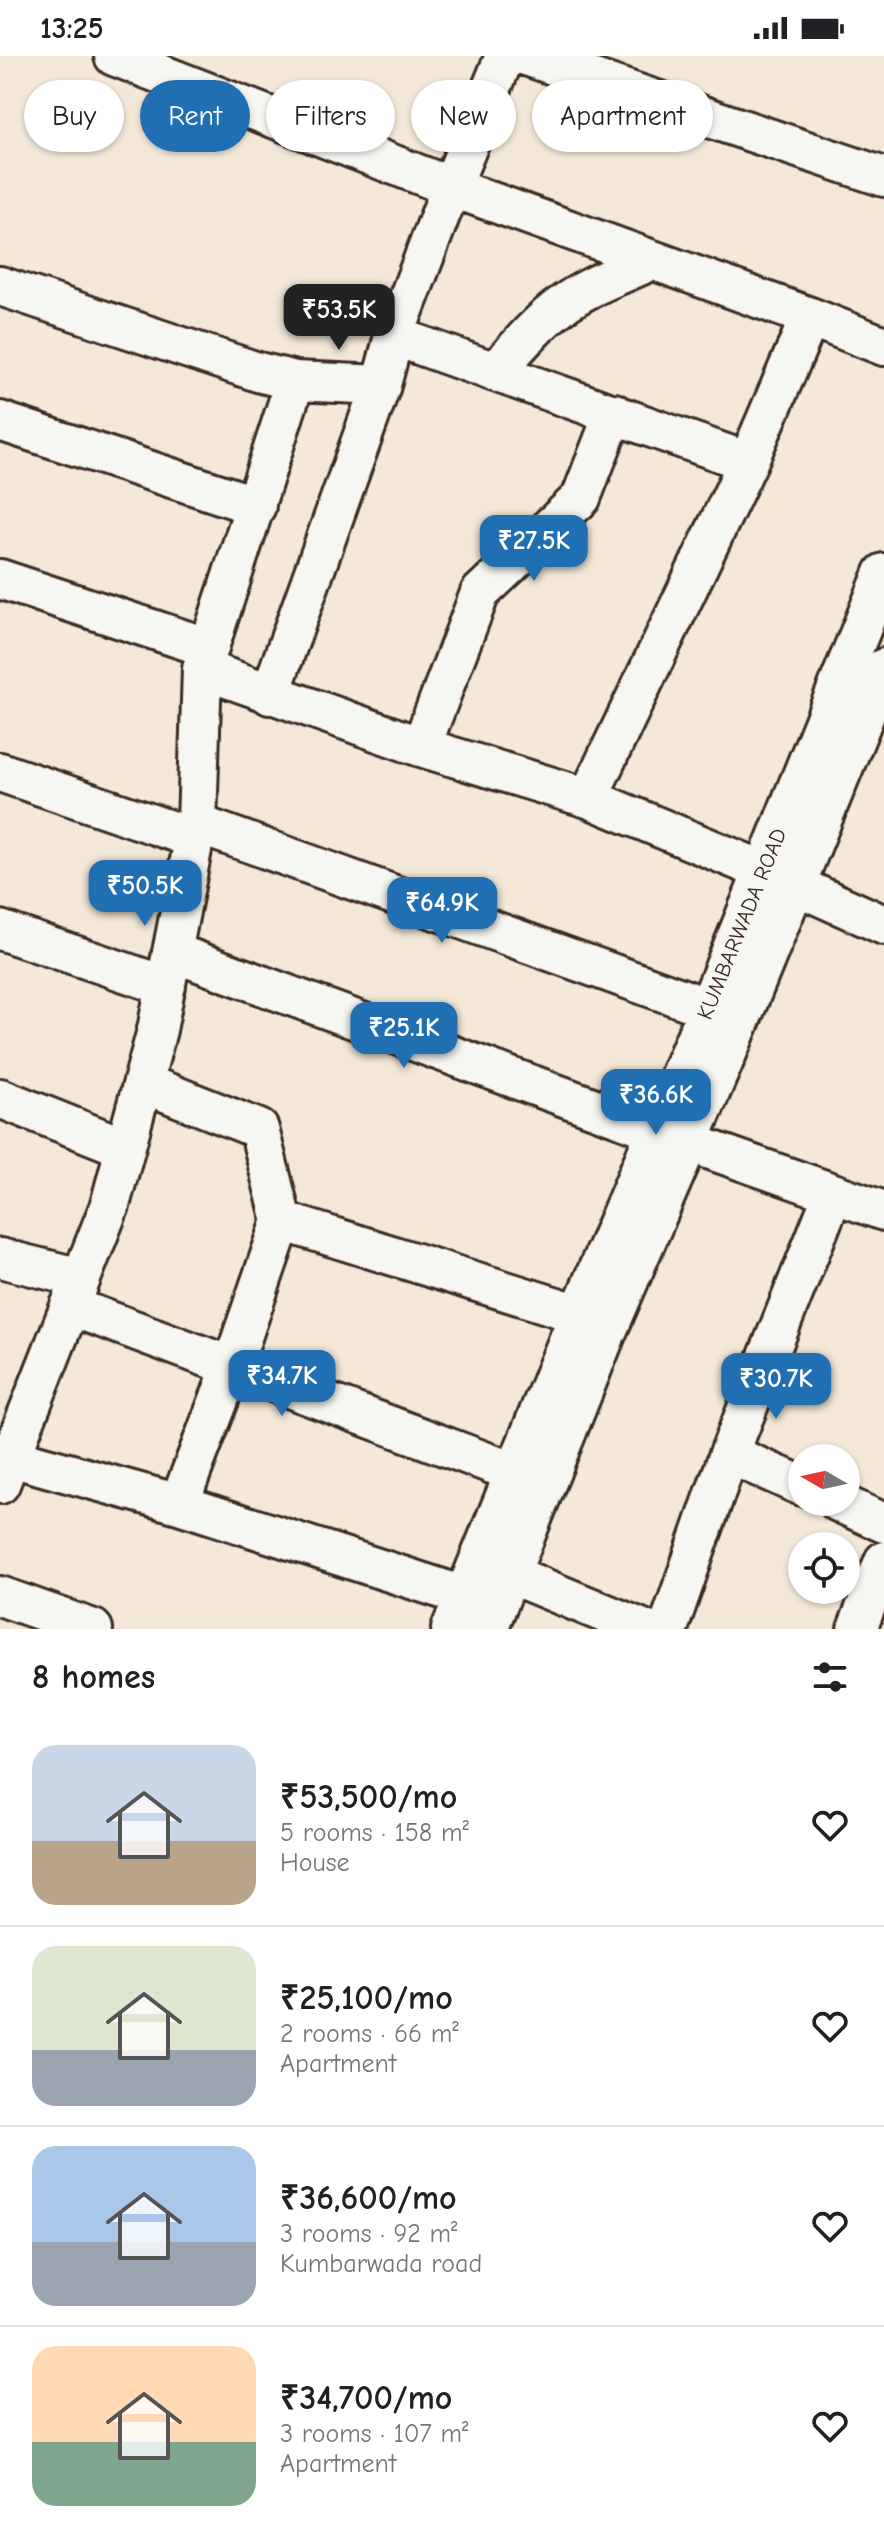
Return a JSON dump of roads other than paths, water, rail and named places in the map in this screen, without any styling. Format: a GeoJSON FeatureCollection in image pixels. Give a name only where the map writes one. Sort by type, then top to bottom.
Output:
{"type":"FeatureCollection","features":[{"type":"Feature","properties":{"kind":"street"},"geometry":{"type":"LineString","coordinates":[[114,56],[451,187],[884,346]]}},
{"type":"Feature","properties":{"kind":"street"},"geometry":{"type":"LineString","coordinates":[[270,695],[381,385],[394,336],[505,56]]}},
{"type":"Feature","properties":{"kind":"street"},"geometry":{"type":"LineString","coordinates":[[526,56],[884,177]]}},
{"type":"Feature","properties":{"kind":"street"},"geometry":{"type":"LineString","coordinates":[[495,372],[563,304],[583,291],[653,260]]}},
{"type":"Feature","properties":{"kind":"street"},"geometry":{"type":"LineString","coordinates":[[0,286],[258,372],[295,381],[381,385]]}},
{"type":"Feature","properties":{"kind":"street"},"geometry":{"type":"LineString","coordinates":[[588,798],[748,462],[810,317]]}},
{"type":"Feature","properties":{"kind":"street"},"geometry":{"type":"LineString","coordinates":[[394,336],[748,462]]}},
{"type":"Feature","properties":{"kind":"street"},"geometry":{"type":"LineString","coordinates":[[295,381],[205,658],[195,831],[169,969],[143,1083],[110,1205],[3,1465],[179,1504],[458,1612]]}},
{"type":"Feature","properties":{"kind":"street"},"geometry":{"type":"LineString","coordinates":[[421,747],[480,593],[581,498],[614,413]]}},
{"type":"Feature","properties":{"kind":"street"},"geometry":{"type":"LineString","coordinates":[[0,421],[256,506]]}},
{"type":"Feature","properties":{"kind":"street","name":"KUMBARWADA ROAD"},"geometry":{"type":"LineString","coordinates":[[488,1629],[495,1568],[516,1473],[579,1314],[672,1136],[731,1045],[780,878],[884,573]]}},
{"type":"Feature","properties":{"kind":"street"},"geometry":{"type":"LineString","coordinates":[[0,579],[205,658],[270,695],[421,747],[588,798],[884,925]]}},
{"type":"Feature","properties":{"kind":"street","name":"KUMBARWADA ROAD"},"geometry":{"type":"LineString","coordinates":[[458,1612],[495,1568],[606,1334],[672,1136],[708,1008],[780,878],[884,668]]}},
{"type":"Feature","properties":{"kind":"street"},"geometry":{"type":"LineString","coordinates":[[0,772],[195,831],[708,1008]]}},
{"type":"Feature","properties":{"kind":"street"},"geometry":{"type":"LineString","coordinates":[[0,930],[169,969],[672,1136],[884,1211]]}},
{"type":"Feature","properties":{"kind":"street"},"geometry":{"type":"LineString","coordinates":[[143,1083],[259,1129],[282,1221],[232,1366],[179,1504]]}},
{"type":"Feature","properties":{"kind":"street"},"geometry":{"type":"LineString","coordinates":[[0,1098],[125,1148]]}},
{"type":"Feature","properties":{"kind":"street"},"geometry":{"type":"LineString","coordinates":[[668,1629],[729,1454],[833,1194]]}},
{"type":"Feature","properties":{"kind":"street"},"geometry":{"type":"LineString","coordinates":[[282,1221],[579,1314]]}},
{"type":"Feature","properties":{"kind":"street"},"geometry":{"type":"LineString","coordinates":[[0,1258],[232,1366],[516,1473]]}},
{"type":"Feature","properties":{"kind":"street"},"geometry":{"type":"LineString","coordinates":[[729,1454],[788,1480]]}},
{"type":"Feature","properties":{"kind":"street"},"geometry":{"type":"LineString","coordinates":[[860,1512],[884,1523]]}},
{"type":"Feature","properties":{"kind":"street"},"geometry":{"type":"LineString","coordinates":[[857,1629],[884,1561]]}},
{"type":"Feature","properties":{"kind":"street"},"geometry":{"type":"LineString","coordinates":[[495,1568],[643,1629]]}},
{"type":"Feature","properties":{"kind":"street"},"geometry":{"type":"LineString","coordinates":[[0,1596],[93,1629]]}}]}
